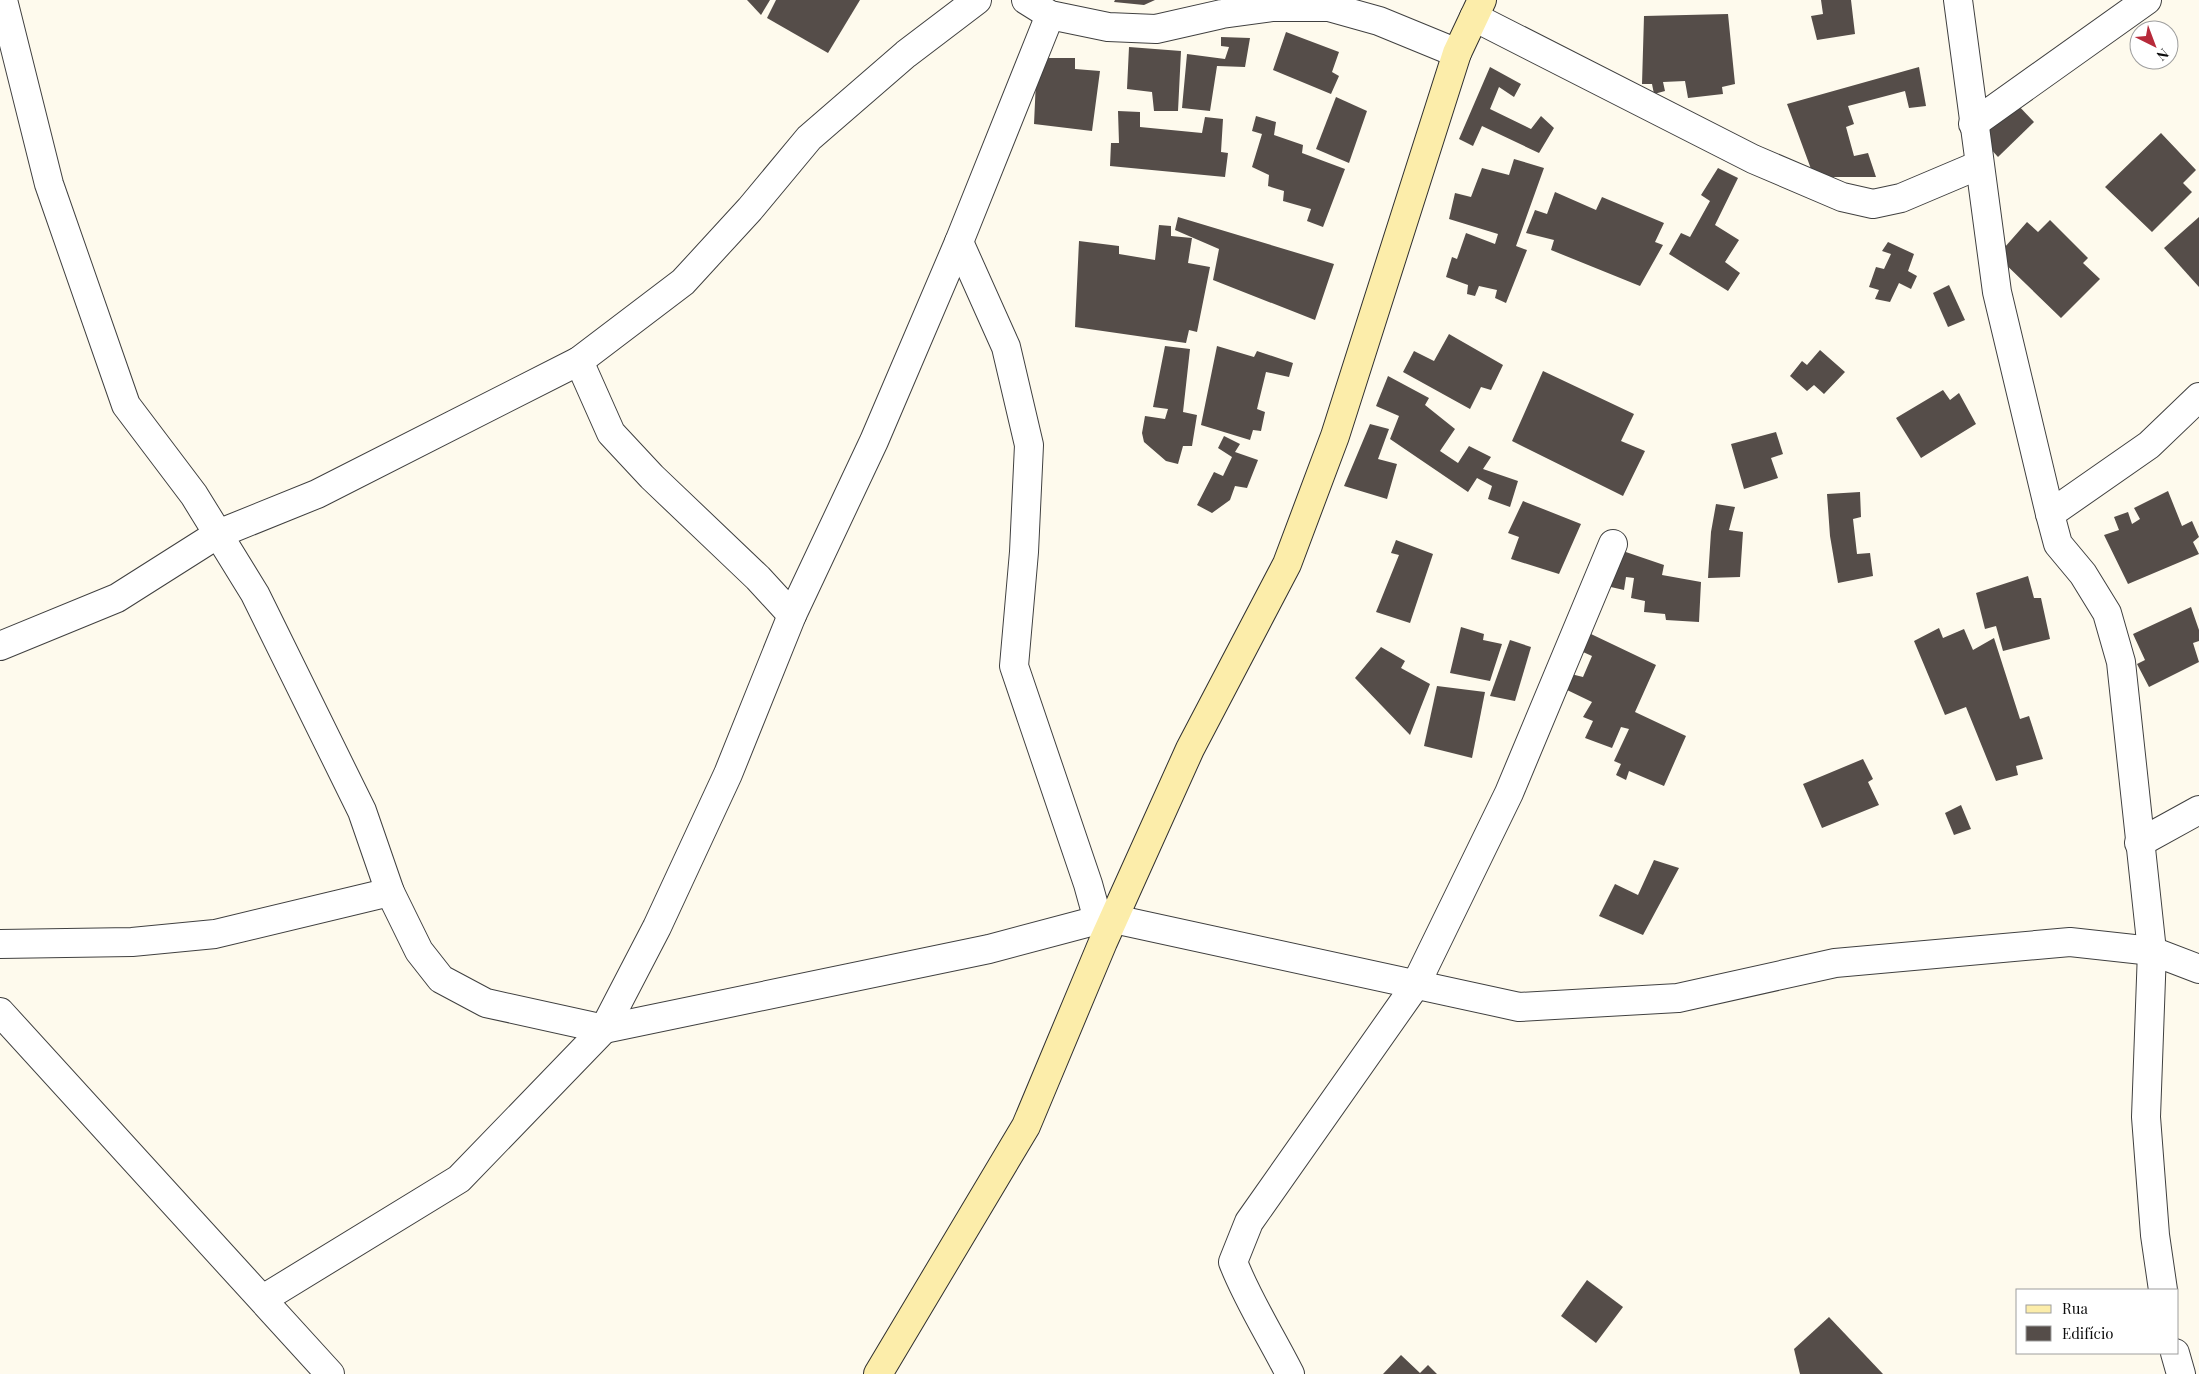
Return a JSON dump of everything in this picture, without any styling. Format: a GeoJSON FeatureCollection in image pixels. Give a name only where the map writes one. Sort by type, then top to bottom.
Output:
{"type":"FeatureCollection","features":[{"type":"Feature","properties":{"kind":"street"},"geometry":{"type":"LineString","coordinates":[[3,0],[49,184],[126,405],[194,495],[255,594],[362,811],[390,892],[419,951],[442,979],[486,1003],[604,1029],[989,949],[1106,920],[1519,1007],[1678,998],[1834,963],[1962,950],[2070,942],[2152,951],[2199,968]]}},
{"type":"Feature","properties":{"kind":"street"},"geometry":{"type":"LineString","coordinates":[[0,646],[117,598],[218,534],[317,494],[579,361],[682,282],[750,209],[810,138],[906,54],[977,0]]}},
{"type":"Feature","properties":{"kind":"street"},"geometry":{"type":"LineString","coordinates":[[1026,0],[1050,15],[1108,27],[1156,29],[1231,13],[1273,7],[1329,7],[1379,21],[1457,53]]}},
{"type":"Feature","properties":{"kind":"street"},"geometry":{"type":"LineString","coordinates":[[1958,0],[1973,124],[1997,292],[2050,514],[2058,544],[2083,574],[2107,614],[2121,662],[2152,951],[2146,1117],[2155,1235],[2163,1289]]}},
{"type":"Feature","properties":{"kind":"street"},"geometry":{"type":"LineString","coordinates":[[1973,124],[2147,0]]}},
{"type":"Feature","properties":{"kind":"street"},"geometry":{"type":"LineString","coordinates":[[878,1374],[1026,1126],[1106,920],[1190,749],[1287,564],[1335,436],[1457,53],[1478,9],[1753,159],[1842,197],[1873,204],[1901,198],[1979,164]]}},
{"type":"Feature","properties":{"kind":"street"},"geometry":{"type":"LineString","coordinates":[[263,1299],[459,1179],[604,1029],[657,928],[728,774],[792,615],[874,441],[959,242],[1050,15]]}},
{"type":"Feature","properties":{"kind":"street"},"geometry":{"type":"LineString","coordinates":[[959,242],[1006,347],[1029,445],[1024,552],[1014,666],[1088,884],[1106,920]]}},
{"type":"Feature","properties":{"kind":"street"},"geometry":{"type":"LineString","coordinates":[[579,361],[611,433],[652,476],[758,578],[792,615]]}},
{"type":"Feature","properties":{"kind":"street"},"geometry":{"type":"LineString","coordinates":[[2050,514],[2149,445],[2199,396]]}},
{"type":"Feature","properties":{"kind":"street"},"geometry":{"type":"LineString","coordinates":[[1290,1374],[1272,1337],[1244,1291],[1233,1262],[1249,1222],[1415,986],[1509,793],[1613,544]]}},
{"type":"Feature","properties":{"kind":"street"},"geometry":{"type":"LineString","coordinates":[[2139,843],[2199,810]]}},
{"type":"Feature","properties":{"kind":"street"},"geometry":{"type":"LineString","coordinates":[[0,944],[132,942],[215,934],[390,892]]}},
{"type":"Feature","properties":{"kind":"street"},"geometry":{"type":"LineString","coordinates":[[0,1012],[330,1374]]}},
{"type":"Feature","properties":{"kind":"street"},"geometry":{"type":"LineString","coordinates":[[2175,1354],[2181,1374]]}},
{"type":"Feature","properties":{"kind":"building"},"geometry":{"type":"Polygon","coordinates":[[[747,0],[770,0],[761,15],[747,0]]]}},
{"type":"Feature","properties":{"kind":"building"},"geometry":{"type":"Polygon","coordinates":[[[776,0],[860,0],[828,53],[767,18],[776,0]]]}},
{"type":"Feature","properties":{"kind":"building"},"geometry":{"type":"Polygon","coordinates":[[[1115,0],[1155,0],[1144,5],[1114,2],[1115,0]]]}},
{"type":"Feature","properties":{"kind":"building"},"geometry":{"type":"Polygon","coordinates":[[[1821,0],[1851,0],[1855,34],[1817,40],[1811,16],[1823,14],[1821,0]]]}},
{"type":"Feature","properties":{"kind":"building"},"geometry":{"type":"Polygon","coordinates":[[[1728,14],[1735,84],[1722,87],[1723,94],[1688,98],[1685,81],[1663,82],[1665,91],[1654,94],[1652,84],[1642,84],[1644,16],[1728,14]]]}},
{"type":"Feature","properties":{"kind":"building"},"geometry":{"type":"Polygon","coordinates":[[[1286,32],[1339,52],[1332,72],[1339,76],[1331,94],[1273,70],[1286,32]]]}},
{"type":"Feature","properties":{"kind":"building"},"geometry":{"type":"Polygon","coordinates":[[[1221,37],[1250,38],[1245,67],[1217,66],[1210,111],[1182,108],[1187,54],[1225,59],[1229,47],[1221,46],[1221,37]]]}},
{"type":"Feature","properties":{"kind":"building"},"geometry":{"type":"Polygon","coordinates":[[[1129,47],[1181,51],[1178,111],[1154,111],[1152,92],[1127,89],[1129,47]]]}},
{"type":"Feature","properties":{"kind":"building"},"geometry":{"type":"Polygon","coordinates":[[[1037,58],[1075,58],[1075,69],[1100,71],[1092,131],[1034,124],[1037,58]]]}},
{"type":"Feature","properties":{"kind":"building"},"geometry":{"type":"Polygon","coordinates":[[[1490,67],[1521,84],[1514,97],[1499,87],[1490,109],[1531,129],[1541,116],[1554,128],[1539,153],[1482,126],[1473,146],[1459,139],[1490,67]]]}},
{"type":"Feature","properties":{"kind":"building"},"geometry":{"type":"Polygon","coordinates":[[[1919,67],[1926,106],[1909,108],[1905,91],[1848,106],[1854,124],[1846,127],[1854,156],[1868,153],[1876,177],[1814,177],[1787,104],[1919,67]]]}},
{"type":"Feature","properties":{"kind":"building"},"geometry":{"type":"Polygon","coordinates":[[[1336,97],[1367,111],[1349,163],[1316,149],[1336,97]]]}},
{"type":"Feature","properties":{"kind":"building"},"geometry":{"type":"Polygon","coordinates":[[[2015,102],[2034,122],[1998,157],[1980,137],[2015,102]]]}},
{"type":"Feature","properties":{"kind":"building"},"geometry":{"type":"Polygon","coordinates":[[[1118,111],[1140,112],[1140,127],[1202,133],[1205,117],[1223,119],[1221,152],[1228,153],[1225,177],[1110,166],[1111,143],[1119,143],[1118,111]]]}},
{"type":"Feature","properties":{"kind":"building"},"geometry":{"type":"Polygon","coordinates":[[[1256,116],[1276,122],[1274,135],[1303,145],[1302,153],[1345,169],[1323,227],[1307,221],[1311,209],[1283,201],[1284,191],[1268,186],[1269,175],[1252,167],[1262,134],[1252,131],[1256,116]]]}},
{"type":"Feature","properties":{"kind":"building"},"geometry":{"type":"Polygon","coordinates":[[[2161,133],[2196,170],[2183,183],[2192,192],[2152,232],[2105,187],[2161,133]]]}},
{"type":"Feature","properties":{"kind":"building"},"geometry":{"type":"Polygon","coordinates":[[[1514,159],[1544,168],[1516,246],[1527,250],[1506,303],[1495,298],[1497,290],[1479,286],[1475,296],[1467,294],[1468,285],[1446,277],[1452,257],[1457,259],[1466,233],[1495,244],[1498,234],[1449,219],[1455,193],[1471,197],[1482,168],[1509,175],[1514,159]]]}},
{"type":"Feature","properties":{"kind":"building"},"geometry":{"type":"Polygon","coordinates":[[[1718,168],[1738,178],[1715,225],[1739,240],[1725,262],[1740,273],[1728,291],[1669,254],[1681,233],[1690,237],[1710,201],[1701,195],[1718,168]]]}},
{"type":"Feature","properties":{"kind":"building"},"geometry":{"type":"Polygon","coordinates":[[[1555,192],[1596,210],[1602,197],[1664,223],[1655,242],[1663,245],[1640,286],[1551,250],[1554,240],[1526,233],[1535,210],[1547,214],[1555,192]]]}},
{"type":"Feature","properties":{"kind":"building"},"geometry":{"type":"Polygon","coordinates":[[[1178,217],[1334,264],[1315,320],[1213,280],[1219,249],[1175,230],[1178,217]]]}},
{"type":"Feature","properties":{"kind":"building"},"geometry":{"type":"Polygon","coordinates":[[[2199,217],[2199,287],[2164,248],[2199,217]]]}},
{"type":"Feature","properties":{"kind":"building"},"geometry":{"type":"Polygon","coordinates":[[[2050,220],[2088,258],[2083,263],[2100,279],[2061,318],[1997,256],[2027,222],[2038,232],[2050,220]]]}},
{"type":"Feature","properties":{"kind":"building"},"geometry":{"type":"Polygon","coordinates":[[[1159,225],[1171,226],[1171,236],[1192,238],[1188,263],[1210,267],[1197,332],[1189,330],[1186,343],[1075,327],[1079,241],[1119,246],[1119,254],[1155,260],[1159,225]]]}},
{"type":"Feature","properties":{"kind":"building"},"geometry":{"type":"Polygon","coordinates":[[[1888,242],[1914,254],[1908,271],[1917,276],[1911,289],[1899,283],[1890,302],[1875,299],[1879,290],[1869,287],[1876,267],[1884,269],[1891,254],[1882,251],[1888,242]]]}},
{"type":"Feature","properties":{"kind":"building"},"geometry":{"type":"Polygon","coordinates":[[[1949,285],[1965,320],[1948,327],[1933,293],[1949,285]]]}},
{"type":"Feature","properties":{"kind":"building"},"geometry":{"type":"Polygon","coordinates":[[[1449,334],[1503,365],[1491,390],[1481,387],[1470,409],[1403,372],[1414,351],[1434,361],[1449,334]]]}},
{"type":"Feature","properties":{"kind":"building"},"geometry":{"type":"Polygon","coordinates":[[[1165,346],[1190,349],[1183,412],[1197,415],[1192,446],[1183,446],[1178,464],[1166,461],[1144,442],[1142,433],[1145,416],[1165,419],[1168,409],[1153,407],[1165,346]]]}},
{"type":"Feature","properties":{"kind":"building"},"geometry":{"type":"Polygon","coordinates":[[[1217,346],[1254,357],[1257,351],[1293,363],[1289,377],[1266,372],[1257,409],[1265,412],[1261,431],[1253,430],[1250,440],[1201,425],[1217,346]]]}},
{"type":"Feature","properties":{"kind":"building"},"geometry":{"type":"Polygon","coordinates":[[[1820,350],[1845,372],[1824,394],[1814,385],[1807,391],[1790,376],[1802,361],[1807,365],[1820,350]]]}},
{"type":"Feature","properties":{"kind":"building"},"geometry":{"type":"Polygon","coordinates":[[[1543,371],[1634,414],[1621,441],[1645,451],[1623,496],[1512,441],[1543,371]]]}},
{"type":"Feature","properties":{"kind":"building"},"geometry":{"type":"Polygon","coordinates":[[[1388,376],[1429,398],[1425,405],[1455,429],[1440,451],[1458,463],[1469,446],[1491,457],[1483,469],[1518,481],[1510,507],[1488,499],[1492,486],[1477,478],[1468,492],[1390,439],[1399,416],[1376,406],[1388,376]]]}},
{"type":"Feature","properties":{"kind":"building"},"geometry":{"type":"Polygon","coordinates":[[[1943,390],[1950,400],[1959,393],[1976,424],[1921,458],[1896,418],[1943,390]]]}},
{"type":"Feature","properties":{"kind":"building"},"geometry":{"type":"Polygon","coordinates":[[[1370,424],[1389,429],[1378,459],[1397,464],[1387,499],[1344,486],[1370,424]]]}},
{"type":"Feature","properties":{"kind":"building"},"geometry":{"type":"Polygon","coordinates":[[[1776,432],[1783,454],[1771,458],[1778,478],[1744,489],[1731,444],[1776,432]]]}},
{"type":"Feature","properties":{"kind":"building"},"geometry":{"type":"Polygon","coordinates":[[[1224,436],[1240,444],[1235,452],[1258,460],[1247,488],[1235,486],[1230,500],[1212,513],[1197,505],[1214,472],[1223,476],[1232,457],[1218,448],[1224,436]]]}},
{"type":"Feature","properties":{"kind":"building"},"geometry":{"type":"Polygon","coordinates":[[[2168,491],[2182,526],[2192,521],[2199,537],[2193,542],[2199,554],[2128,584],[2104,535],[2119,530],[2114,517],[2128,512],[2132,524],[2140,519],[2134,508],[2168,491]]]}},
{"type":"Feature","properties":{"kind":"building"},"geometry":{"type":"Polygon","coordinates":[[[1860,492],[1861,517],[1853,519],[1857,554],[1870,553],[1873,576],[1838,583],[1830,536],[1827,494],[1860,492]]]}},
{"type":"Feature","properties":{"kind":"building"},"geometry":{"type":"Polygon","coordinates":[[[1523,501],[1581,524],[1559,574],[1511,559],[1519,537],[1508,533],[1523,501]]]}},
{"type":"Feature","properties":{"kind":"building"},"geometry":{"type":"Polygon","coordinates":[[[1716,504],[1735,507],[1729,530],[1743,532],[1740,577],[1708,578],[1711,532],[1716,504]]]}},
{"type":"Feature","properties":{"kind":"building"},"geometry":{"type":"Polygon","coordinates":[[[1396,540],[1433,554],[1410,623],[1376,612],[1399,555],[1391,553],[1396,540]]]}},
{"type":"Feature","properties":{"kind":"building"},"geometry":{"type":"Polygon","coordinates":[[[1617,549],[1664,565],[1662,575],[1701,582],[1699,622],[1666,620],[1665,614],[1644,612],[1645,601],[1631,598],[1634,578],[1626,577],[1624,590],[1602,585],[1617,549]]]}},
{"type":"Feature","properties":{"kind":"building"},"geometry":{"type":"Polygon","coordinates":[[[2028,576],[2034,598],[2041,598],[2050,639],[2003,651],[1996,626],[1985,629],[1976,593],[2028,576]]]}},
{"type":"Feature","properties":{"kind":"building"},"geometry":{"type":"Polygon","coordinates":[[[2191,607],[2199,630],[2199,641],[2193,643],[2199,662],[2149,687],[2137,664],[2145,660],[2133,634],[2191,607]]]}},
{"type":"Feature","properties":{"kind":"building"},"geometry":{"type":"Polygon","coordinates":[[[1461,627],[1484,634],[1483,640],[1502,644],[1490,681],[1450,673],[1461,627]]]}},
{"type":"Feature","properties":{"kind":"building"},"geometry":{"type":"Polygon","coordinates":[[[1939,628],[1943,638],[1964,629],[1973,650],[1994,638],[2020,719],[2029,716],[2043,759],[2016,766],[2018,775],[1996,781],[1966,707],[1945,715],[1914,641],[1939,628]]]}},
{"type":"Feature","properties":{"kind":"building"},"geometry":{"type":"Polygon","coordinates":[[[1591,634],[1656,665],[1635,712],[1686,736],[1664,786],[1629,771],[1626,780],[1616,775],[1621,764],[1614,761],[1629,729],[1621,727],[1612,748],[1585,738],[1593,721],[1583,717],[1592,702],[1565,689],[1571,674],[1583,677],[1592,656],[1583,652],[1591,634]]]}},
{"type":"Feature","properties":{"kind":"building"},"geometry":{"type":"Polygon","coordinates":[[[1510,640],[1531,647],[1515,701],[1490,696],[1510,640]]]}},
{"type":"Feature","properties":{"kind":"building"},"geometry":{"type":"Polygon","coordinates":[[[1381,647],[1405,661],[1401,668],[1430,684],[1410,735],[1355,678],[1381,647]]]}},
{"type":"Feature","properties":{"kind":"building"},"geometry":{"type":"Polygon","coordinates":[[[1437,686],[1485,692],[1472,758],[1424,746],[1437,686]]]}},
{"type":"Feature","properties":{"kind":"building"},"geometry":{"type":"Polygon","coordinates":[[[1863,759],[1873,779],[1868,782],[1879,805],[1822,828],[1803,784],[1863,759]]]}},
{"type":"Feature","properties":{"kind":"building"},"geometry":{"type":"Polygon","coordinates":[[[1961,805],[1971,829],[1954,835],[1945,813],[1961,805]]]}},
{"type":"Feature","properties":{"kind":"building"},"geometry":{"type":"Polygon","coordinates":[[[1654,860],[1679,868],[1643,935],[1599,916],[1615,884],[1638,895],[1654,860]]]}},
{"type":"Feature","properties":{"kind":"building"},"geometry":{"type":"Polygon","coordinates":[[[1587,1280],[1623,1307],[1596,1343],[1561,1316],[1587,1280]]]}},
{"type":"Feature","properties":{"kind":"building"},"geometry":{"type":"Polygon","coordinates":[[[1829,1317],[1883,1374],[1800,1374],[1794,1349],[1829,1317]]]}},
{"type":"Feature","properties":{"kind":"building"},"geometry":{"type":"Polygon","coordinates":[[[1401,1355],[1420,1373],[1428,1365],[1437,1374],[1383,1374],[1401,1355]]]}}]}
